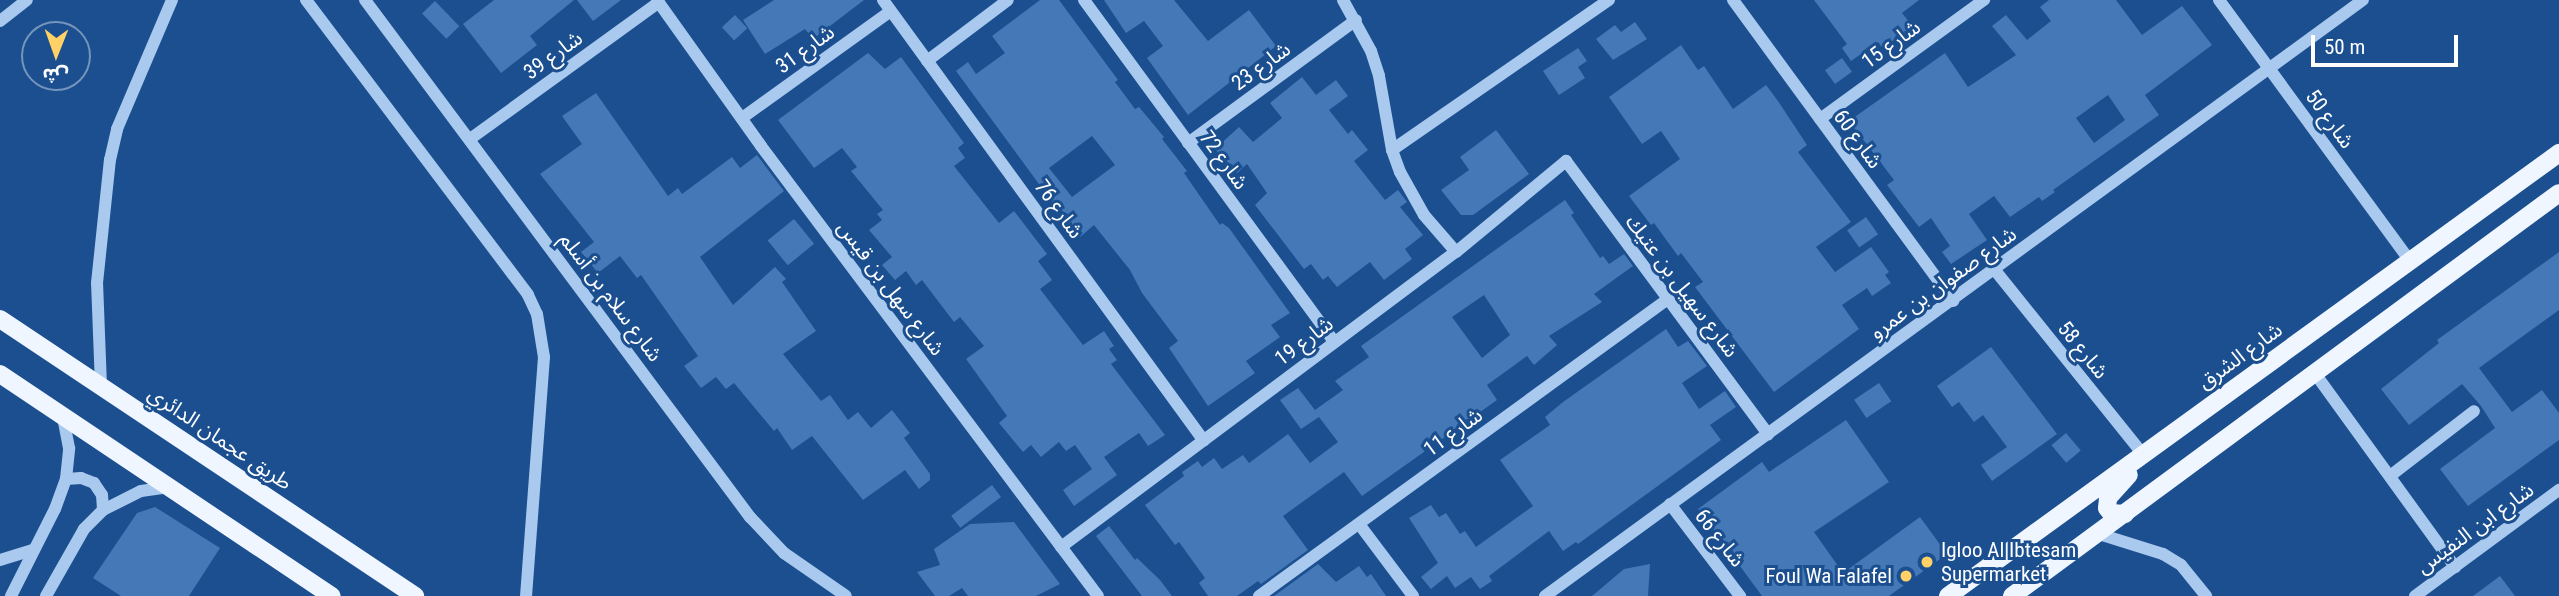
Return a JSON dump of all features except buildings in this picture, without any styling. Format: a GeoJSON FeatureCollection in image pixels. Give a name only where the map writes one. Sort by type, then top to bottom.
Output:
{"type":"FeatureCollection","features":[{"type":"Feature","properties":{"kind":"main road","name":"شارع الشرق"},"geometry":{"type":"LineString","coordinates":[[1948,596],[2559,153]]}},
{"type":"Feature","properties":{"kind":"main road"},"geometry":{"type":"LineString","coordinates":[[2012,596],[2559,192]]}},
{"type":"Feature","properties":{"kind":"main road","name":"طريق عجمان الدائري"},"geometry":{"type":"LineString","coordinates":[[0,318],[415,596]]}},
{"type":"Feature","properties":{"kind":"main road"},"geometry":{"type":"LineString","coordinates":[[0,374],[327,594]]}},
{"type":"Feature","properties":{"kind":"main road"},"geometry":{"type":"LineString","coordinates":[[2125,514],[2110,513],[2107,508],[2108,498],[2143,454]]}},
{"type":"Feature","properties":{"kind":"street"},"geometry":{"type":"LineString","coordinates":[[0,21],[27,0]]}},
{"type":"Feature","properties":{"kind":"street"},"geometry":{"type":"LineString","coordinates":[[101,386],[97,283],[110,160],[117,129],[172,0]]}},
{"type":"Feature","properties":{"kind":"street"},"geometry":{"type":"LineString","coordinates":[[306,0],[528,295],[537,314],[544,357],[526,596]]}},
{"type":"Feature","properties":{"kind":"street","name":"شارع سلام بن أسلم"},"geometry":{"type":"LineString","coordinates":[[365,0],[758,527],[784,553],[846,596]]}},
{"type":"Feature","properties":{"kind":"street","name":"شارع 76"},"geometry":{"type":"LineString","coordinates":[[883,0],[1205,441]]}},
{"type":"Feature","properties":{"kind":"street"},"geometry":{"type":"LineString","coordinates":[[927,61],[1008,0]]}},
{"type":"Feature","properties":{"kind":"street","name":"شارع 72"},"geometry":{"type":"LineString","coordinates":[[1084,0],[1334,342]]}},
{"type":"Feature","properties":{"kind":"street"},"geometry":{"type":"LineString","coordinates":[[1343,0],[1356,20],[1379,76],[1392,150],[1400,172],[1424,215],[1456,252]]}},
{"type":"Feature","properties":{"kind":"street"},"geometry":{"type":"LineString","coordinates":[[1392,150],[1609,0]]}},
{"type":"Feature","properties":{"kind":"street","name":"شارع 60"},"geometry":{"type":"LineString","coordinates":[[1733,0],[1953,301]]}},
{"type":"Feature","properties":{"kind":"street","name":"شارع 15"},"geometry":{"type":"LineString","coordinates":[[1820,119],[1984,0]]}},
{"type":"Feature","properties":{"kind":"street","name":"شارع 50"},"geometry":{"type":"LineString","coordinates":[[2219,0],[2410,261]]}},
{"type":"Feature","properties":{"kind":"street","name":"شارع صفوان بن عمرو"},"geometry":{"type":"LineString","coordinates":[[1545,596],[1953,301],[2362,0]]}},
{"type":"Feature","properties":{"kind":"street","name":"شارع 39"},"geometry":{"type":"LineString","coordinates":[[470,139],[658,1]]}},
{"type":"Feature","properties":{"kind":"street","name":"شارع سهل بن قيس"},"geometry":{"type":"LineString","coordinates":[[658,1],[1098,596]]}},
{"type":"Feature","properties":{"kind":"street","name":"شارع 31"},"geometry":{"type":"LineString","coordinates":[[742,118],[891,11]]}},
{"type":"Feature","properties":{"kind":"street","name":"شارع 23"},"geometry":{"type":"LineString","coordinates":[[1188,143],[1356,20]]}},
{"type":"Feature","properties":{"kind":"street","name":"شارع 19"},"geometry":{"type":"LineString","coordinates":[[1061,547],[1456,252],[1566,161]]}},
{"type":"Feature","properties":{"kind":"street","name":"شارع سهيل بن عتيك"},"geometry":{"type":"LineString","coordinates":[[1566,161],[1768,434]]}},
{"type":"Feature","properties":{"kind":"street","name":"شارع 58"},"geometry":{"type":"LineString","coordinates":[[1994,269],[2143,454]]}},
{"type":"Feature","properties":{"kind":"street","name":"شارع 11"},"geometry":{"type":"LineString","coordinates":[[1259,596],[1668,299]]}},
{"type":"Feature","properties":{"kind":"street"},"geometry":{"type":"LineString","coordinates":[[2314,372],[2455,567]]}},
{"type":"Feature","properties":{"kind":"street"},"geometry":{"type":"LineString","coordinates":[[2390,476],[2474,411]]}},
{"type":"Feature","properties":{"kind":"street"},"geometry":{"type":"LineString","coordinates":[[11,596],[55,509],[66,479],[69,448],[63,416]]}},
{"type":"Feature","properties":{"kind":"street"},"geometry":{"type":"LineString","coordinates":[[66,479],[81,478],[94,483],[102,495],[103,510]]}},
{"type":"Feature","properties":{"kind":"street"},"geometry":{"type":"LineString","coordinates":[[46,596],[77,541],[103,510],[141,491],[169,487]]}},
{"type":"Feature","properties":{"kind":"street","name":"شارع ابن النفيس"},"geometry":{"type":"LineString","coordinates":[[2415,596],[2559,490]]}},
{"type":"Feature","properties":{"kind":"street","name":"شارع 66"},"geometry":{"type":"LineString","coordinates":[[1670,505],[1740,596]]}},
{"type":"Feature","properties":{"kind":"street"},"geometry":{"type":"LineString","coordinates":[[1359,524],[1413,596]]}},
{"type":"Feature","properties":{"kind":"street"},"geometry":{"type":"LineString","coordinates":[[2099,534],[2164,554],[2181,565],[2206,596]]}},
{"type":"Feature","properties":{"kind":"street"},"geometry":{"type":"LineString","coordinates":[[0,560],[32,550]]}},
{"type":"Feature","properties":{"kind":"place","name":"Igloo Al Ibtesam Supermarket"},"geometry":{"type":"Point","coordinates":[1927,562]}},
{"type":"Feature","properties":{"kind":"place","name":"Foul Wa Falafel"},"geometry":{"type":"Point","coordinates":[1906,576]}}]}
